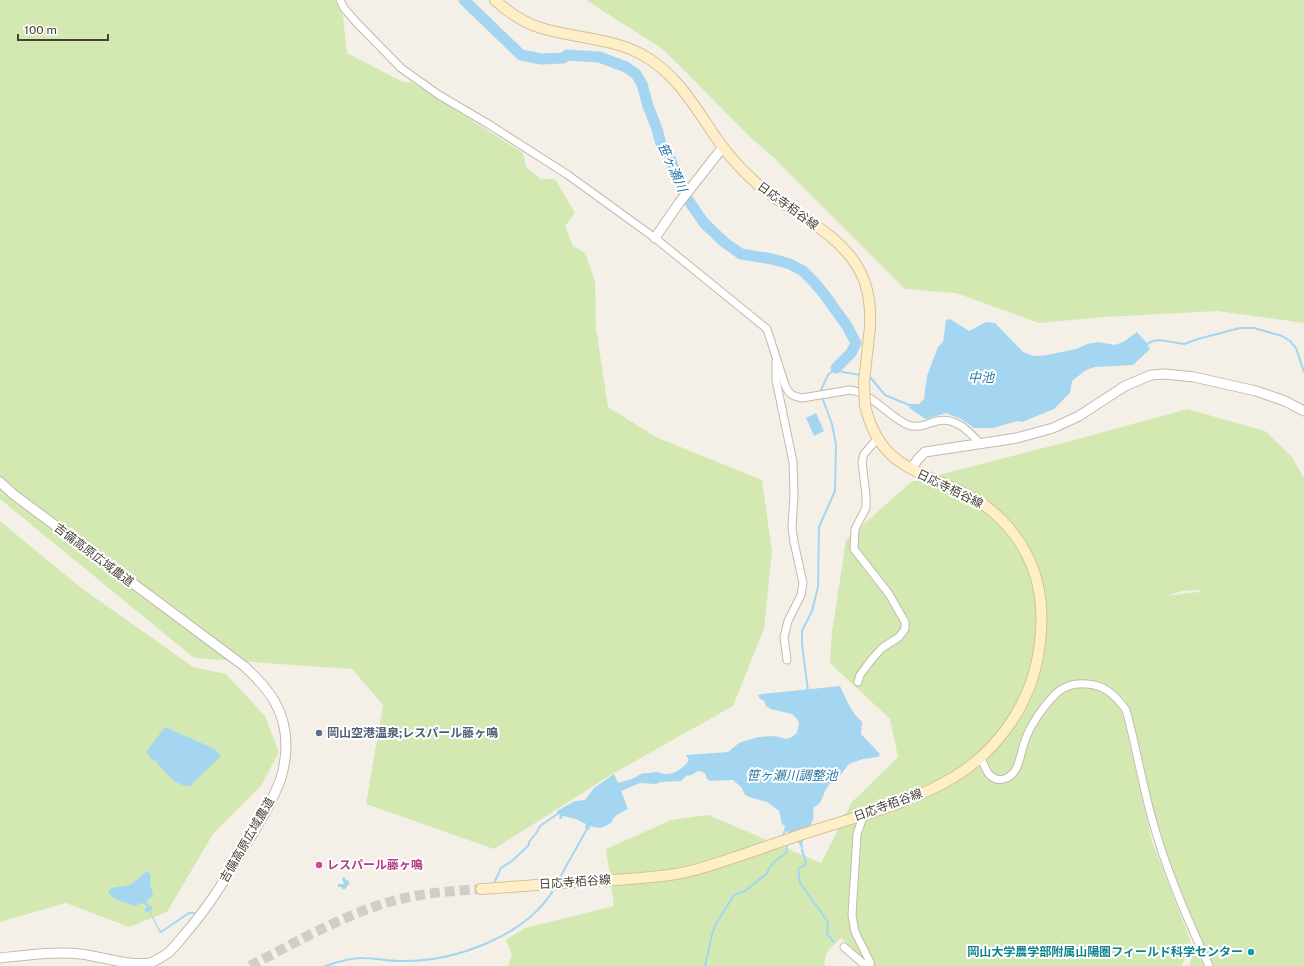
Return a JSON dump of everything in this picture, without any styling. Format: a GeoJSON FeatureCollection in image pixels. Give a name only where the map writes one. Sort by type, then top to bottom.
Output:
{"type":"FeatureCollection","features":[{"type":"Feature","properties":{"kind":"main road","name":"日応寺栢谷線"},"geometry":{"type":"LineString","coordinates":[[481,890],[678,874],[712,865],[864,814],[934,788],[954,777],[981,757],[1011,723],[1032,680],[1037,663],[1042,627],[1038,586],[1034,571],[1025,551],[1009,528],[987,506],[967,494],[911,469],[891,454],[878,438],[870,424],[865,405],[864,382],[871,312],[868,291],[858,267],[851,257],[830,237],[754,181],[722,147],[687,94],[660,67],[641,54],[622,46],[540,28],[513,14],[495,0]]}},
{"type":"Feature","properties":{"kind":"street"},"geometry":{"type":"LineString","coordinates":[[340,0],[344,8],[356,22],[401,68],[439,95],[502,132],[568,175],[655,238],[767,329],[789,394],[802,398],[855,390],[870,398],[907,424],[912,426],[943,420],[951,421],[962,426],[975,437],[979,444]]}},
{"type":"Feature","properties":{"kind":"street"},"geometry":{"type":"LineString","coordinates":[[655,238],[679,202],[722,147]]}},
{"type":"Feature","properties":{"kind":"street"},"geometry":{"type":"LineString","coordinates":[[776,354],[776,380],[793,462],[794,496],[792,527],[803,582],[801,595],[788,621],[784,637],[787,660]]}},
{"type":"Feature","properties":{"kind":"street"},"geometry":{"type":"LineString","coordinates":[[911,469],[925,452],[1017,438],[1053,428],[1079,416],[1125,386],[1151,375],[1165,374],[1194,377],[1256,391],[1285,401],[1304,411]]}},
{"type":"Feature","properties":{"kind":"street"},"geometry":{"type":"LineString","coordinates":[[858,682],[860,675],[872,659],[882,648],[899,637],[905,629],[905,622],[889,594],[854,549],[855,529],[866,508],[862,462],[864,454],[878,438]]}},
{"type":"Feature","properties":{"kind":"street","name":"吉備高原広域農道"},"geometry":{"type":"LineString","coordinates":[[0,482],[13,494],[244,666],[263,684],[275,700],[285,727],[286,761],[266,812],[230,872],[191,928],[169,952],[159,959],[148,964],[137,965],[123,964],[82,954],[65,953],[41,953],[0,958]]}},
{"type":"Feature","properties":{"kind":"street"},"geometry":{"type":"LineString","coordinates":[[981,757],[992,777],[999,780],[1006,779],[1017,767],[1025,739],[1030,728],[1056,693],[1064,688],[1081,683],[1092,684],[1112,693],[1126,710],[1162,853],[1179,899],[1209,966]]}},
{"type":"Feature","properties":{"kind":"street"},"geometry":{"type":"LineString","coordinates":[[864,814],[857,834],[852,915],[855,932],[870,962],[870,966]]}},
{"type":"Feature","properties":{"kind":"street"},"geometry":{"type":"LineString","coordinates":[[844,946],[866,966]]}},
{"type":"Feature","properties":{"kind":"green space"},"geometry":{"type":"Polygon","coordinates":[[[0,0],[335,0],[343,16],[347,53],[401,81],[413,83],[523,153],[526,167],[541,179],[555,179],[575,213],[565,226],[573,246],[585,253],[595,281],[596,328],[608,407],[656,437],[762,480],[772,552],[764,629],[733,706],[614,773],[494,849],[366,804],[383,705],[352,669],[194,658],[0,499],[0,0]]]}},
{"type":"Feature","properties":{"kind":"green space"},"geometry":{"type":"Polygon","coordinates":[[[586,0],[1304,0],[1304,323],[1217,311],[1104,317],[1039,323],[956,293],[905,289],[773,157],[751,138],[664,50],[586,0]]]}},
{"type":"Feature","properties":{"kind":"green space"},"geometry":{"type":"Polygon","coordinates":[[[1187,409],[1265,431],[1292,457],[1304,478],[1304,966],[1189,966],[1199,937],[1188,912],[1158,829],[1130,710],[1124,699],[1114,690],[1124,720],[1152,841],[1191,942],[1182,966],[869,966],[841,938],[831,947],[825,957],[825,966],[508,966],[512,955],[506,940],[525,928],[614,906],[606,849],[671,820],[708,815],[821,863],[852,802],[898,757],[890,719],[830,663],[832,632],[846,540],[911,482],[1067,442],[1187,409]],[[1201,590],[1182,591],[1166,596],[1198,592],[1201,590]]]}},
{"type":"Feature","properties":{"kind":"green space"},"geometry":{"type":"Polygon","coordinates":[[[0,521],[80,587],[193,667],[226,674],[265,716],[279,752],[261,786],[213,834],[167,912],[129,927],[66,903],[0,922],[0,521]]]}},
{"type":"Feature","properties":{"kind":"water","name":"中池"},"geometry":{"type":"Polygon","coordinates":[[[950,319],[969,331],[986,322],[995,323],[1023,352],[1034,356],[1076,349],[1087,344],[1098,342],[1115,345],[1123,342],[1137,332],[1150,349],[1133,365],[1095,367],[1086,370],[1072,381],[1070,393],[1054,409],[1022,422],[1017,421],[993,428],[974,428],[961,419],[946,413],[927,419],[908,407],[919,404],[924,399],[927,376],[938,347],[943,342],[946,320],[950,319]]]}},
{"type":"Feature","properties":{"kind":"water"},"geometry":{"type":"Polygon","coordinates":[[[816,413],[824,431],[814,436],[806,418],[816,413]]]}},
{"type":"Feature","properties":{"kind":"water","name":"笹ヶ瀬川調整池"},"geometry":{"type":"Polygon","coordinates":[[[840,686],[852,710],[862,722],[861,734],[880,754],[878,757],[863,759],[849,764],[838,778],[833,780],[826,789],[820,803],[813,808],[814,813],[812,821],[803,839],[803,852],[796,839],[784,830],[785,826],[782,824],[779,811],[767,802],[744,794],[742,788],[733,780],[710,781],[707,779],[705,773],[700,771],[686,776],[681,781],[661,782],[656,784],[640,783],[621,791],[628,809],[618,814],[611,823],[603,827],[596,828],[590,826],[589,830],[585,828],[586,824],[576,819],[563,816],[559,819],[560,815],[557,811],[575,801],[585,800],[594,788],[614,774],[618,783],[632,779],[643,773],[656,772],[668,774],[679,770],[687,763],[689,760],[686,755],[728,752],[739,743],[758,737],[775,736],[786,739],[797,733],[799,723],[792,714],[771,709],[766,706],[764,701],[760,699],[758,695],[840,686]]]}},
{"type":"Feature","properties":{"kind":"water"},"geometry":{"type":"Polygon","coordinates":[[[165,727],[215,749],[221,756],[190,786],[174,781],[155,760],[153,761],[146,752],[165,727]]]}},
{"type":"Feature","properties":{"kind":"water"},"geometry":{"type":"Polygon","coordinates":[[[148,871],[151,876],[150,884],[153,895],[146,902],[149,906],[151,905],[153,909],[150,911],[161,932],[160,933],[149,911],[146,913],[144,909],[147,907],[145,904],[141,903],[135,906],[128,904],[116,899],[108,892],[111,888],[130,885],[148,871]]]}},
{"type":"Feature","properties":{"kind":"water"},"geometry":{"type":"Polygon","coordinates":[[[344,877],[349,881],[349,884],[345,889],[343,889],[338,887],[338,884],[344,884],[342,878],[344,877]]]}},
{"type":"Feature","properties":{"kind":"waterway","name":"笹ヶ瀬川"},"geometry":{"type":"LineString","coordinates":[[464,0],[521,55],[541,59],[563,58],[567,55],[599,57],[626,67],[636,74],[642,84],[661,144],[668,152],[682,191],[704,223],[724,242],[741,254],[772,259],[790,264],[803,271],[824,294],[847,326],[856,343],[851,353],[836,368]]}},
{"type":"Feature","properties":{"kind":"waterway"},"geometry":{"type":"LineString","coordinates":[[1145,345],[1159,340],[1184,344],[1240,328],[1254,328],[1282,336],[1290,341],[1296,348],[1304,372]]}},
{"type":"Feature","properties":{"kind":"waterway","name":"笹ヶ瀬川"},"geometry":{"type":"LineString","coordinates":[[821,393],[828,375],[836,368],[842,372],[861,375]]}},
{"type":"Feature","properties":{"kind":"waterway"},"geometry":{"type":"LineString","coordinates":[[867,376],[870,377],[885,395],[909,405],[916,405]]}},
{"type":"Feature","properties":{"kind":"waterway"},"geometry":{"type":"LineString","coordinates":[[808,691],[802,644],[802,631],[812,611],[818,587],[819,527],[835,491],[836,445],[832,424],[822,397]]}},
{"type":"Feature","properties":{"kind":"waterway"},"geometry":{"type":"LineString","coordinates":[[495,881],[501,868],[512,861],[529,845],[529,842],[540,826],[559,813]]}},
{"type":"Feature","properties":{"kind":"waterway"},"geometry":{"type":"LineString","coordinates":[[559,879],[588,827]]}},
{"type":"Feature","properties":{"kind":"waterway"},"geometry":{"type":"LineString","coordinates":[[782,837],[786,829]]}},
{"type":"Feature","properties":{"kind":"waterway"},"geometry":{"type":"LineString","coordinates":[[705,966],[712,934],[716,924],[734,895],[745,891],[766,874],[773,863],[786,853],[787,848],[785,843]]}},
{"type":"Feature","properties":{"kind":"waterway"},"geometry":{"type":"LineString","coordinates":[[802,850],[806,862],[805,865],[798,869],[800,883],[828,922],[827,934],[834,942]]}},
{"type":"Feature","properties":{"kind":"waterway"},"geometry":{"type":"LineString","coordinates":[[325,966],[343,960],[356,958],[396,961],[422,960],[444,957],[466,951],[488,943],[527,919],[543,904],[555,887]]}},
{"type":"Feature","properties":{"kind":"waterway"},"geometry":{"type":"LineString","coordinates":[[160,931],[161,932],[189,913],[194,913]]}},
{"type":"Feature","properties":{"kind":"tunnel"},"geometry":{"type":"LineString","coordinates":[[250,966],[356,913],[404,898],[426,894],[481,889]]}},
{"type":"Feature","properties":{"kind":"place","name":"岡山空港温泉;レスパール藤ヶ鳴"},"geometry":{"type":"Point","coordinates":[319,733]}},
{"type":"Feature","properties":{"kind":"place","name":"レスパール藤ヶ鳴"},"geometry":{"type":"Point","coordinates":[319,865]}},
{"type":"Feature","properties":{"kind":"place","name":"岡山大学農学部附属山陽圏フィールド科学センター"},"geometry":{"type":"Point","coordinates":[1251,952]}}]}
